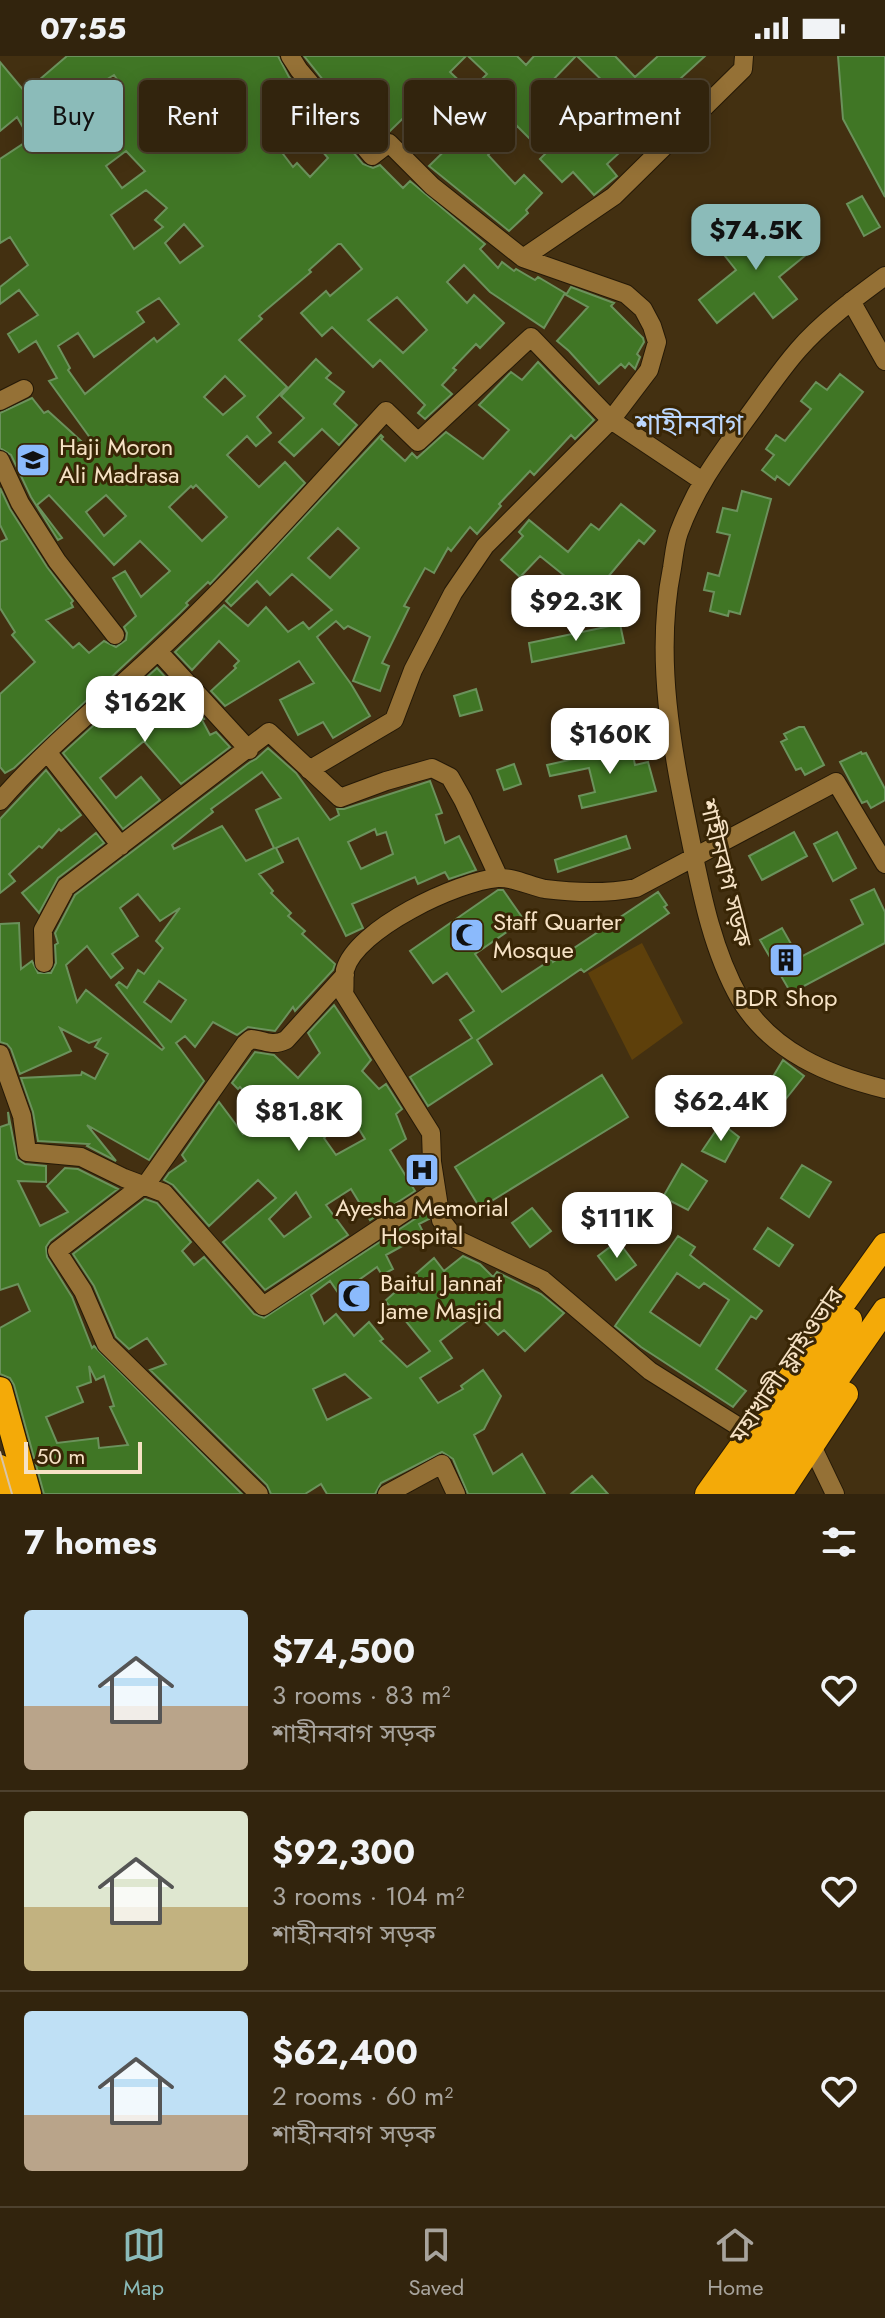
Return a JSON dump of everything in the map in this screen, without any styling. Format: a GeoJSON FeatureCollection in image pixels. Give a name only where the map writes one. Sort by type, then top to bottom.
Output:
{"type":"FeatureCollection","features":[{"type":"Feature","properties":{"kind":"highway"},"geometry":{"type":"LineString","coordinates":[[707,1494],[885,1245]]}},
{"type":"Feature","properties":{"kind":"highway","name":"মহাখালী ফ্লাইওভার"},"geometry":{"type":"LineString","coordinates":[[733,1494],[885,1267]]}},
{"type":"Feature","properties":{"kind":"highway","name":"মহাখালী ফ্লাইওভার"},"geometry":{"type":"LineString","coordinates":[[757,1494],[885,1310]]}},
{"type":"Feature","properties":{"kind":"highway"},"geometry":{"type":"LineString","coordinates":[[780,1494],[885,1335]]}},
{"type":"Feature","properties":{"kind":"highway"},"geometry":{"type":"LineString","coordinates":[[0,1389],[29,1494]]}},
{"type":"Feature","properties":{"kind":"highway"},"geometry":{"type":"LineString","coordinates":[[0,1467],[8,1494]]}},
{"type":"Feature","properties":{"kind":"street"},"geometry":{"type":"LineString","coordinates":[[290,56],[372,156],[389,143],[432,186],[523,258],[626,294],[643,309],[657,342],[649,370],[611,420],[485,546],[453,593],[413,670],[394,720],[309,770]]}},
{"type":"Feature","properties":{"kind":"street"},"geometry":{"type":"LineString","coordinates":[[523,258],[614,196],[743,69],[744,56]]}},
{"type":"Feature","properties":{"kind":"street","name":"শাহীনবাগ সড়ক"},"geometry":{"type":"LineString","coordinates":[[885,276],[851,301],[798,350],[701,480],[678,535],[667,593],[664,672],[672,750],[694,856],[717,944],[741,1000],[781,1043],[817,1068],[850,1081],[885,1089]]}},
{"type":"Feature","properties":{"kind":"street"},"geometry":{"type":"LineString","coordinates":[[851,301],[885,361]]}},
{"type":"Feature","properties":{"kind":"street"},"geometry":{"type":"LineString","coordinates":[[0,801],[254,555],[386,411],[418,442],[531,337],[611,420],[701,480]]}},
{"type":"Feature","properties":{"kind":"street"},"geometry":{"type":"LineString","coordinates":[[0,401],[24,389]]}},
{"type":"Feature","properties":{"kind":"street"},"geometry":{"type":"LineString","coordinates":[[0,460],[20,503],[57,561],[115,635]]}},
{"type":"Feature","properties":{"kind":"street"},"geometry":{"type":"LineString","coordinates":[[158,651],[249,750]]}},
{"type":"Feature","properties":{"kind":"street"},"geometry":{"type":"LineString","coordinates":[[44,963],[43,930],[66,887],[269,732],[340,798],[432,768],[450,777],[499,878]]}},
{"type":"Feature","properties":{"kind":"street"},"geometry":{"type":"LineString","coordinates":[[48,753],[121,846]]}},
{"type":"Feature","properties":{"kind":"street"},"geometry":{"type":"LineString","coordinates":[[748,1437],[736,1425],[650,1371],[543,1280],[456,1239],[441,1220],[431,1133],[344,994],[345,968],[381,927],[399,915],[455,889],[499,878],[544,888],[602,894],[636,888],[836,782],[885,864]]}},
{"type":"Feature","properties":{"kind":"street"},"geometry":{"type":"LineString","coordinates":[[259,1494],[106,1344],[83,1291],[57,1251],[144,1186],[245,1044],[251,1039],[266,1044],[286,1040],[345,975]]}},
{"type":"Feature","properties":{"kind":"street"},"geometry":{"type":"LineString","coordinates":[[2,1063],[22,1116],[27,1152],[81,1157],[164,1193],[263,1306],[436,1191]]}},
{"type":"Feature","properties":{"kind":"street"},"geometry":{"type":"LineString","coordinates":[[0,1428],[21,1494]]}},
{"type":"Feature","properties":{"kind":"street"},"geometry":{"type":"LineString","coordinates":[[812,1446],[835,1494]]}},
{"type":"Feature","properties":{"kind":"street"},"geometry":{"type":"LineString","coordinates":[[387,1494],[442,1464],[456,1494]]}},
{"type":"Feature","properties":{"kind":"shaded area"},"geometry":{"type":"Polygon","coordinates":[[[642,943],[683,1023],[632,1060],[588,973],[642,943]]]}},
{"type":"Feature","properties":{"kind":"building"},"geometry":{"type":"Polygon","coordinates":[[[67,56],[278,56],[292,80],[262,80],[262,152],[282,152],[293,167],[297,163],[310,177],[328,158],[323,152],[353,152],[363,164],[373,168],[380,165],[403,188],[410,181],[485,244],[480,249],[498,268],[502,262],[514,271],[516,269],[535,280],[538,277],[565,293],[544,328],[490,292],[464,265],[447,282],[467,303],[474,295],[504,323],[480,348],[476,344],[453,368],[456,370],[442,385],[452,394],[425,419],[418,413],[425,405],[380,360],[373,367],[332,327],[322,336],[301,313],[326,291],[330,296],[362,269],[338,244],[309,270],[311,272],[259,316],[262,319],[239,340],[287,387],[257,417],[271,433],[256,446],[247,436],[227,455],[259,487],[285,462],[305,483],[210,584],[208,582],[186,603],[188,605],[180,613],[5,773],[0,767],[0,694],[35,662],[12,635],[15,632],[0,608],[0,542],[7,539],[0,525],[0,488],[47,567],[73,601],[73,607],[46,620],[73,648],[79,643],[89,653],[104,641],[116,647],[126,640],[124,627],[136,616],[113,578],[125,571],[141,597],[170,571],[140,541],[114,565],[49,495],[37,505],[62,538],[58,540],[31,497],[11,455],[0,448],[0,413],[32,398],[44,413],[48,411],[91,450],[96,446],[49,381],[57,378],[36,341],[19,352],[8,334],[38,315],[19,290],[0,304],[0,287],[28,265],[10,237],[0,243],[0,159],[24,143],[24,152],[123,152],[123,80],[117,80],[114,75],[106,80],[39,80],[67,56]],[[126,151],[106,166],[122,188],[145,171],[126,151]],[[146,190],[111,215],[134,249],[163,227],[155,220],[167,208],[146,190]],[[184,224],[165,243],[180,263],[203,246],[184,224]],[[397,297],[368,320],[403,353],[427,330],[397,297]],[[159,298],[137,312],[144,322],[94,357],[78,333],[58,346],[70,368],[68,370],[85,394],[154,338],[157,342],[179,324],[159,298]],[[225,376],[204,397],[223,415],[245,396],[225,376]],[[196,485],[191,486],[169,507],[202,541],[227,517],[196,485]],[[106,495],[86,512],[104,536],[126,516],[106,495]]]}},
{"type":"Feature","properties":{"kind":"building"},"geometry":{"type":"Polygon","coordinates":[[[304,56],[466,56],[450,72],[458,80],[404,80],[404,117],[388,132],[388,80],[323,80],[304,56]]]}},
{"type":"Feature","properties":{"kind":"building"},"geometry":{"type":"Polygon","coordinates":[[[468,56],[517,56],[526,65],[534,56],[576,56],[553,80],[531,80],[531,140],[517,126],[515,128],[515,80],[481,80],[487,74],[468,56]]]}},
{"type":"Feature","properties":{"kind":"building"},"geometry":{"type":"Polygon","coordinates":[[[577,56],[615,56],[635,77],[658,56],[705,56],[681,78],[683,80],[602,80],[577,56]]]}},
{"type":"Feature","properties":{"kind":"building"},"geometry":{"type":"Polygon","coordinates":[[[838,56],[885,56],[885,197],[843,119],[838,56]]]}},
{"type":"Feature","properties":{"kind":"building"},"geometry":{"type":"Polygon","coordinates":[[[0,62],[24,91],[24,129],[17,117],[0,131],[0,62]]]}},
{"type":"Feature","properties":{"kind":"building"},"geometry":{"type":"Polygon","coordinates":[[[443,152],[491,152],[488,155],[515,184],[524,175],[542,193],[526,210],[528,213],[509,231],[429,166],[443,152]]]}},
{"type":"Feature","properties":{"kind":"building"},"geometry":{"type":"Polygon","coordinates":[[[543,152],[620,152],[607,164],[617,176],[594,195],[573,172],[562,182],[540,159],[545,154],[543,152]]]}},
{"type":"Feature","properties":{"kind":"building"},"geometry":{"type":"Polygon","coordinates":[[[862,196],[880,227],[864,236],[847,204],[862,196]]]}},
{"type":"Feature","properties":{"kind":"building"},"geometry":{"type":"Polygon","coordinates":[[[737,223],[758,250],[792,224],[812,250],[779,277],[797,299],[773,318],[754,293],[717,323],[699,300],[736,270],[714,242],[737,223]]]}},
{"type":"Feature","properties":{"kind":"building"},"geometry":{"type":"Polygon","coordinates":[[[571,287],[614,303],[611,306],[643,338],[635,369],[629,363],[625,368],[621,364],[599,384],[557,341],[588,307],[566,295],[571,287]]]}},
{"type":"Feature","properties":{"kind":"building"},"geometry":{"type":"Polygon","coordinates":[[[316,359],[331,373],[326,378],[344,392],[334,404],[357,425],[339,445],[322,429],[294,456],[279,442],[304,418],[281,396],[316,359]]]}},
{"type":"Feature","properties":{"kind":"building"},"geometry":{"type":"Polygon","coordinates":[[[538,362],[594,420],[575,439],[571,435],[534,475],[530,471],[499,504],[501,506],[477,534],[470,527],[451,551],[448,548],[434,573],[425,568],[404,606],[409,608],[382,663],[389,666],[380,691],[353,681],[370,637],[348,626],[344,629],[336,621],[317,637],[370,716],[333,738],[323,722],[298,735],[280,700],[314,683],[299,661],[225,706],[211,691],[236,668],[234,666],[239,661],[219,641],[192,670],[175,652],[224,605],[248,626],[266,607],[288,632],[303,622],[309,629],[332,610],[292,574],[270,595],[257,581],[231,606],[226,601],[381,435],[381,439],[405,461],[412,453],[417,458],[446,432],[483,459],[509,430],[479,405],[511,372],[522,380],[538,362]],[[338,528],[308,558],[330,578],[359,548],[338,528]]]}},
{"type":"Feature","properties":{"kind":"building"},"geometry":{"type":"Polygon","coordinates":[[[840,374],[863,392],[789,485],[777,476],[775,480],[762,470],[774,455],[766,449],[776,435],[785,441],[811,409],[801,401],[816,382],[827,390],[840,374]]]}},
{"type":"Feature","properties":{"kind":"building"},"geometry":{"type":"Polygon","coordinates":[[[742,491],[771,499],[740,614],[729,611],[728,616],[710,611],[714,592],[704,590],[708,573],[719,576],[730,535],[717,532],[723,508],[737,511],[742,491]]]}},
{"type":"Feature","properties":{"kind":"building"},"geometry":{"type":"Polygon","coordinates":[[[621,504],[655,531],[644,544],[639,540],[591,597],[540,556],[520,577],[501,560],[523,536],[519,532],[529,520],[568,552],[591,524],[599,530],[621,504]]]}},
{"type":"Feature","properties":{"kind":"building"},"geometry":{"type":"Polygon","coordinates":[[[620,624],[624,643],[532,662],[529,643],[620,624]]]}},
{"type":"Feature","properties":{"kind":"building"},"geometry":{"type":"Polygon","coordinates":[[[157,668],[204,719],[210,735],[216,732],[230,747],[181,784],[144,741],[100,778],[116,798],[141,777],[160,800],[123,829],[63,753],[157,668]]]}},
{"type":"Feature","properties":{"kind":"building"},"geometry":{"type":"Polygon","coordinates":[[[476,689],[482,710],[460,716],[454,696],[476,689]]]}},
{"type":"Feature","properties":{"kind":"building"},"geometry":{"type":"Polygon","coordinates":[[[804,727],[824,765],[805,775],[801,768],[796,770],[781,742],[787,739],[784,734],[804,727]]]}},
{"type":"Feature","properties":{"kind":"building"},"geometry":{"type":"Polygon","coordinates":[[[631,746],[635,765],[648,762],[656,791],[582,808],[579,796],[595,792],[589,768],[550,776],[547,765],[631,746]]]}},
{"type":"Feature","properties":{"kind":"building"},"geometry":{"type":"Polygon","coordinates":[[[268,748],[296,773],[330,820],[339,815],[337,809],[430,781],[442,813],[436,815],[445,843],[459,836],[476,870],[449,879],[445,872],[418,884],[415,877],[352,904],[363,928],[346,936],[298,838],[276,848],[283,862],[259,874],[273,891],[271,893],[291,913],[288,916],[305,931],[302,934],[335,964],[333,970],[295,1011],[293,1007],[275,1031],[248,1027],[237,1035],[213,1022],[195,1047],[185,1036],[176,1043],[204,1081],[149,1160],[87,1125],[116,1161],[87,1146],[89,1144],[38,1141],[33,1112],[21,1078],[81,1075],[82,1072],[95,1079],[108,1054],[95,1047],[100,1039],[89,1043],[60,1028],[71,1051],[20,1074],[11,1049],[0,1042],[0,924],[19,923],[21,969],[32,961],[38,973],[51,973],[56,963],[55,945],[58,943],[55,933],[75,895],[268,748]],[[262,772],[211,809],[213,812],[172,845],[174,849],[222,826],[246,861],[274,848],[256,810],[281,798],[262,772]],[[375,829],[348,842],[361,869],[393,854],[386,832],[377,835],[375,829]],[[138,894],[120,908],[138,936],[112,954],[123,968],[111,978],[87,946],[66,965],[77,1002],[86,990],[162,1050],[164,1048],[116,985],[119,982],[127,988],[138,970],[144,974],[163,948],[156,941],[180,908],[160,921],[138,894]],[[159,981],[144,1002],[171,1022],[186,1000],[159,981]]]}},
{"type":"Feature","properties":{"kind":"building"},"geometry":{"type":"Polygon","coordinates":[[[861,752],[866,753],[885,789],[885,800],[871,808],[867,801],[862,803],[840,762],[861,752]]]}},
{"type":"Feature","properties":{"kind":"building"},"geometry":{"type":"Polygon","coordinates":[[[514,764],[521,784],[504,790],[497,770],[514,764]]]}},
{"type":"Feature","properties":{"kind":"building"},"geometry":{"type":"Polygon","coordinates":[[[46,770],[81,815],[61,831],[59,829],[42,848],[39,846],[9,874],[15,881],[0,893],[0,819],[46,770]]]}},
{"type":"Feature","properties":{"kind":"building"},"geometry":{"type":"Polygon","coordinates":[[[794,832],[807,856],[762,880],[749,856],[794,832]]]}},
{"type":"Feature","properties":{"kind":"building"},"geometry":{"type":"Polygon","coordinates":[[[837,832],[856,868],[833,881],[814,844],[837,832]]]}},
{"type":"Feature","properties":{"kind":"building"},"geometry":{"type":"Polygon","coordinates":[[[96,833],[104,843],[58,878],[39,913],[22,893],[96,833]]]}},
{"type":"Feature","properties":{"kind":"building"},"geometry":{"type":"Polygon","coordinates":[[[626,836],[630,848],[558,872],[555,860],[626,836]]]}},
{"type":"Feature","properties":{"kind":"building"},"geometry":{"type":"Polygon","coordinates":[[[874,889],[885,912],[885,943],[791,993],[760,940],[782,928],[799,958],[863,924],[851,900],[874,889]]]}},
{"type":"Feature","properties":{"kind":"building"},"geometry":{"type":"Polygon","coordinates":[[[498,890],[503,890],[524,920],[475,954],[502,992],[658,892],[669,913],[477,1040],[492,1064],[428,1106],[410,1077],[472,1038],[460,1020],[474,1011],[447,973],[433,983],[410,951],[498,890]]]}},
{"type":"Feature","properties":{"kind":"building"},"geometry":{"type":"Polygon","coordinates":[[[334,1005],[371,1060],[362,1071],[379,1089],[386,1084],[402,1109],[396,1114],[406,1139],[390,1150],[415,1191],[370,1220],[351,1189],[326,1205],[348,1235],[265,1290],[223,1242],[276,1198],[258,1180],[209,1226],[173,1185],[164,1180],[186,1161],[182,1155],[219,1102],[243,1134],[263,1111],[232,1083],[255,1052],[274,1055],[298,1078],[320,1053],[308,1033],[334,1005]],[[349,1113],[324,1138],[336,1155],[365,1139],[349,1113]],[[296,1192],[269,1219],[284,1237],[311,1217],[296,1192]]]}},
{"type":"Feature","properties":{"kind":"building"},"geometry":{"type":"Polygon","coordinates":[[[783,1060],[804,1076],[781,1105],[762,1095],[783,1060]]]}},
{"type":"Feature","properties":{"kind":"building"},"geometry":{"type":"Polygon","coordinates":[[[602,1075],[628,1117],[480,1208],[455,1167],[602,1075]]]}},
{"type":"Feature","properties":{"kind":"building"},"geometry":{"type":"Polygon","coordinates":[[[8,1112],[17,1159],[25,1164],[46,1166],[46,1182],[18,1181],[40,1226],[68,1212],[47,1186],[65,1168],[78,1169],[118,1189],[50,1241],[46,1247],[47,1257],[72,1297],[92,1348],[94,1346],[242,1494],[44,1494],[14,1385],[10,1378],[0,1374],[0,1328],[30,1311],[18,1284],[0,1290],[0,1127],[9,1124],[8,1112]],[[89,1366],[91,1382],[77,1387],[83,1402],[46,1417],[57,1443],[98,1438],[99,1448],[128,1445],[110,1407],[114,1406],[104,1376],[96,1380],[89,1366]]]}},
{"type":"Feature","properties":{"kind":"building"},"geometry":{"type":"Polygon","coordinates":[[[721,1123],[739,1137],[725,1162],[702,1151],[721,1123]]]}},
{"type":"Feature","properties":{"kind":"building"},"geometry":{"type":"Polygon","coordinates":[[[682,1164],[707,1181],[688,1210],[663,1197],[682,1164]]]}},
{"type":"Feature","properties":{"kind":"building"},"geometry":{"type":"Polygon","coordinates":[[[802,1165],[831,1182],[809,1217],[781,1198],[802,1165]]]}},
{"type":"Feature","properties":{"kind":"building"},"geometry":{"type":"Polygon","coordinates":[[[145,1199],[157,1203],[191,1242],[182,1251],[194,1265],[204,1257],[254,1314],[264,1318],[427,1211],[429,1219],[419,1224],[424,1234],[386,1255],[393,1269],[382,1275],[377,1267],[339,1294],[330,1281],[311,1295],[324,1324],[336,1314],[354,1336],[369,1322],[383,1339],[380,1341],[407,1367],[430,1351],[401,1315],[385,1301],[434,1258],[444,1271],[463,1256],[480,1264],[493,1277],[497,1272],[541,1294],[564,1313],[525,1351],[504,1330],[498,1335],[477,1313],[440,1341],[452,1358],[420,1378],[438,1403],[463,1389],[461,1386],[483,1370],[501,1396],[484,1429],[474,1435],[493,1474],[522,1454],[545,1494],[468,1494],[453,1459],[442,1452],[381,1483],[375,1494],[327,1494],[321,1484],[305,1494],[271,1494],[267,1485],[150,1370],[166,1364],[147,1338],[129,1349],[116,1337],[94,1286],[73,1254],[145,1199]],[[345,1374],[313,1389],[327,1420],[371,1398],[345,1374]]]}},
{"type":"Feature","properties":{"kind":"building"},"geometry":{"type":"Polygon","coordinates":[[[532,1208],[551,1231],[530,1247],[512,1223],[532,1208]]]}},
{"type":"Feature","properties":{"kind":"building"},"geometry":{"type":"Polygon","coordinates":[[[768,1228],[793,1245],[779,1266],[754,1249],[768,1228]]]}},
{"type":"Feature","properties":{"kind":"building"},"geometry":{"type":"Polygon","coordinates":[[[678,1236],[695,1247],[690,1255],[762,1311],[756,1319],[751,1316],[716,1369],[746,1391],[733,1407],[641,1347],[615,1326],[678,1236]],[[677,1273],[650,1312],[700,1346],[729,1300],[704,1283],[699,1288],[677,1273]]]}},
{"type":"Feature","properties":{"kind":"building"},"geometry":{"type":"Polygon","coordinates":[[[618,1241],[636,1265],[616,1280],[598,1256],[618,1241]]]}},
{"type":"Feature","properties":{"kind":"building"},"geometry":{"type":"Polygon","coordinates":[[[592,1476],[608,1494],[571,1494],[592,1476]]]}},
{"type":"Feature","properties":{"kind":"tram line"},"geometry":{"type":"LineString","coordinates":[[0,1452],[12,1494]]}},
{"type":"Feature","properties":{"kind":"place","name":"Haji Moron Ali Madrasa"},"geometry":{"type":"Point","coordinates":[33,460]}},
{"type":"Feature","properties":{"kind":"place","name":"Staff Quarter Mosque"},"geometry":{"type":"Point","coordinates":[467,935]}},
{"type":"Feature","properties":{"kind":"place","name":"BDR Shop"},"geometry":{"type":"Point","coordinates":[786,960]}},
{"type":"Feature","properties":{"kind":"place","name":"Ayesha Memorial Hospital"},"geometry":{"type":"Point","coordinates":[422,1170]}},
{"type":"Feature","properties":{"kind":"place","name":"Baitul Jannat Jame Masjid"},"geometry":{"type":"Point","coordinates":[354,1296]}},
{"type":"Feature","properties":{"kind":"district","name":"শাহীনবাগ"},"geometry":{"type":"Point","coordinates":[689,424]}}]}
